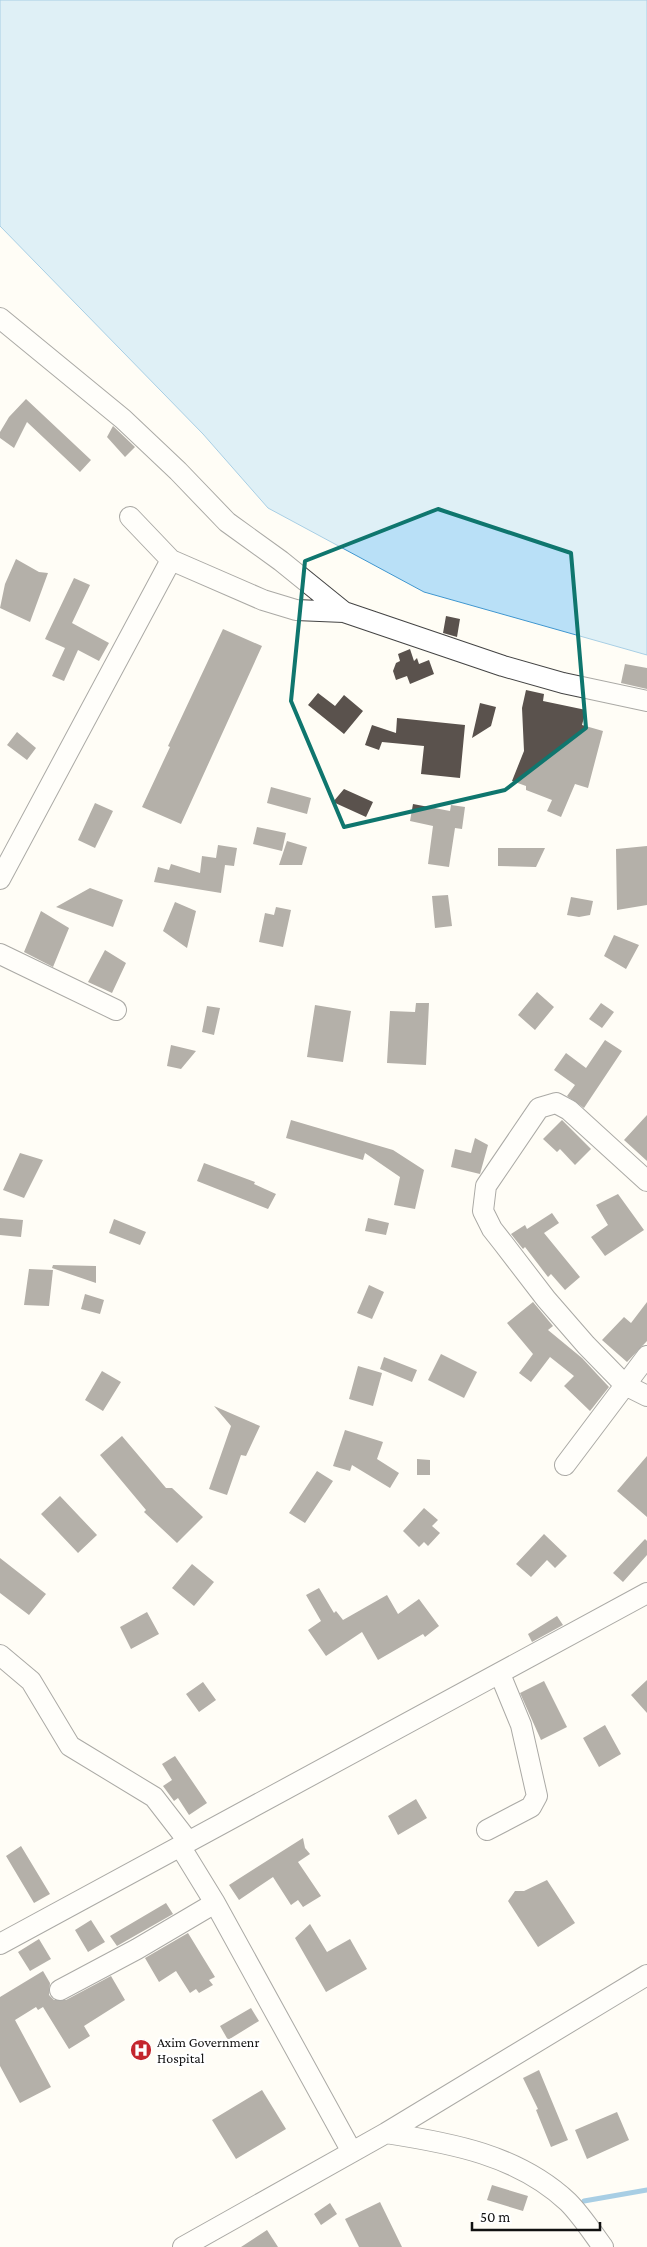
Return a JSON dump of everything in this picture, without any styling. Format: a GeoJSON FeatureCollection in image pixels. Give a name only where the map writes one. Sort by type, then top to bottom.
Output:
{"type":"FeatureCollection","features":[{"type":"Feature","properties":{"kind":"street"},"geometry":{"type":"LineString","coordinates":[[0,318],[123,419],[178,471],[227,522],[281,561],[344,612]]}},
{"type":"Feature","properties":{"kind":"street"},"geometry":{"type":"LineString","coordinates":[[130,517],[171,560],[271,603],[296,610],[344,612],[503,666],[563,683],[647,701]]}},
{"type":"Feature","properties":{"kind":"street"},"geometry":{"type":"LineString","coordinates":[[0,879],[171,560]]}},
{"type":"Feature","properties":{"kind":"street"},"geometry":{"type":"LineString","coordinates":[[0,954],[116,1010]]}},
{"type":"Feature","properties":{"kind":"street"},"geometry":{"type":"LineString","coordinates":[[647,1182],[569,1110],[556,1103],[546,1104],[539,1108],[528,1122],[486,1186],[483,1200],[483,1212],[492,1228],[586,1345],[625,1385],[647,1396]]}},
{"type":"Feature","properties":{"kind":"street"},"geometry":{"type":"LineString","coordinates":[[565,1465],[647,1356]]}},
{"type":"Feature","properties":{"kind":"street"},"geometry":{"type":"LineString","coordinates":[[0,1944],[647,1593]]}},
{"type":"Feature","properties":{"kind":"street"},"geometry":{"type":"LineString","coordinates":[[0,1655],[31,1681],[70,1746],[154,1797],[184,1843],[352,2152]]}},
{"type":"Feature","properties":{"kind":"street"},"geometry":{"type":"LineString","coordinates":[[486,1830],[532,1807],[537,1796],[521,1725],[500,1674]]}},
{"type":"Feature","properties":{"kind":"street"},"geometry":{"type":"LineString","coordinates":[[60,1990],[137,1950],[215,1903]]}},
{"type":"Feature","properties":{"kind":"street"},"geometry":{"type":"LineString","coordinates":[[183,2247],[386,2133],[647,1975]]}},
{"type":"Feature","properties":{"kind":"street"},"geometry":{"type":"LineString","coordinates":[[386,2133],[442,2141],[495,2156],[507,2162],[554,2190],[569,2203],[603,2247]]}},
{"type":"Feature","properties":{"kind":"highlighted area"},"geometry":{"type":"Polygon","coordinates":[[[438,509],[571,553],[586,728],[505,790],[344,827],[291,701],[305,561],[438,509]]]}},
{"type":"Feature","properties":{"kind":"water"},"geometry":{"type":"Polygon","coordinates":[[[0,0],[647,0],[647,655],[424,592],[268,508],[203,434],[0,226],[0,0]]]}},
{"type":"Feature","properties":{"kind":"building"},"geometry":{"type":"Polygon","coordinates":[[[26,399],[91,460],[80,472],[27,422],[14,448],[0,438],[0,432],[9,417],[26,399]]]}},
{"type":"Feature","properties":{"kind":"building"},"geometry":{"type":"Polygon","coordinates":[[[113,426],[135,447],[125,457],[107,437],[113,426]]]}},
{"type":"Feature","properties":{"kind":"building"},"geometry":{"type":"Polygon","coordinates":[[[16,559],[39,572],[48,573],[30,622],[0,608],[5,584],[16,559]]]}},
{"type":"Feature","properties":{"kind":"building"},"geometry":{"type":"Polygon","coordinates":[[[74,578],[90,585],[72,623],[109,643],[99,661],[78,650],[64,681],[52,676],[65,648],[45,639],[74,578]]]}},
{"type":"Feature","properties":{"kind":"building"},"geometry":{"type":"Polygon","coordinates":[[[446,616],[460,619],[457,637],[443,633],[446,616]]]}},
{"type":"Feature","properties":{"kind":"building"},"geometry":{"type":"Polygon","coordinates":[[[223,629],[262,646],[181,824],[142,807],[170,747],[168,746],[223,629]]]}},
{"type":"Feature","properties":{"kind":"building"},"geometry":{"type":"Polygon","coordinates":[[[410,649],[414,661],[417,658],[419,664],[429,660],[434,674],[410,684],[407,676],[396,680],[393,671],[396,663],[400,661],[398,654],[410,649]]]}},
{"type":"Feature","properties":{"kind":"building"},"geometry":{"type":"Polygon","coordinates":[[[625,664],[647,668],[647,689],[621,683],[625,664]]]}},
{"type":"Feature","properties":{"kind":"building"},"geometry":{"type":"Polygon","coordinates":[[[526,690],[544,694],[543,701],[586,710],[582,725],[603,731],[588,788],[575,784],[561,817],[547,811],[552,800],[526,790],[526,786],[512,781],[524,751],[522,708],[526,690]]]}},
{"type":"Feature","properties":{"kind":"building"},"geometry":{"type":"Polygon","coordinates":[[[318,693],[335,706],[344,695],[363,711],[344,734],[308,705],[318,693]]]}},
{"type":"Feature","properties":{"kind":"building"},"geometry":{"type":"Polygon","coordinates":[[[480,703],[496,707],[491,726],[472,738],[480,703]]]}},
{"type":"Feature","properties":{"kind":"building"},"geometry":{"type":"Polygon","coordinates":[[[397,718],[465,725],[460,778],[421,774],[424,746],[382,742],[379,750],[365,745],[372,725],[396,733],[397,718]]]}},
{"type":"Feature","properties":{"kind":"building"},"geometry":{"type":"Polygon","coordinates":[[[17,732],[36,748],[27,760],[7,745],[17,732]]]}},
{"type":"Feature","properties":{"kind":"building"},"geometry":{"type":"Polygon","coordinates":[[[271,787],[311,798],[307,814],[267,803],[271,787]]]}},
{"type":"Feature","properties":{"kind":"building"},"geometry":{"type":"Polygon","coordinates":[[[344,789],[373,802],[366,817],[333,802],[344,789]]]}},
{"type":"Feature","properties":{"kind":"building"},"geometry":{"type":"Polygon","coordinates":[[[95,803],[113,811],[95,848],[78,840],[95,803]]]}},
{"type":"Feature","properties":{"kind":"building"},"geometry":{"type":"Polygon","coordinates":[[[413,804],[450,811],[451,805],[465,807],[462,829],[455,828],[449,867],[428,864],[433,826],[410,821],[413,804]]]}},
{"type":"Feature","properties":{"kind":"building"},"geometry":{"type":"Polygon","coordinates":[[[257,827],[286,833],[282,851],[253,844],[257,827]]]}},
{"type":"Feature","properties":{"kind":"building"},"geometry":{"type":"Polygon","coordinates":[[[287,841],[307,847],[302,865],[279,865],[287,841]]]}},
{"type":"Feature","properties":{"kind":"building"},"geometry":{"type":"Polygon","coordinates":[[[218,845],[237,848],[234,866],[225,865],[221,893],[154,882],[158,867],[169,870],[171,864],[200,873],[202,856],[216,858],[218,845]]]}},
{"type":"Feature","properties":{"kind":"building"},"geometry":{"type":"Polygon","coordinates":[[[647,846],[647,905],[617,910],[616,849],[647,846]]]}},
{"type":"Feature","properties":{"kind":"building"},"geometry":{"type":"Polygon","coordinates":[[[498,848],[545,848],[536,867],[498,866],[498,848]]]}},
{"type":"Feature","properties":{"kind":"building"},"geometry":{"type":"Polygon","coordinates":[[[90,888],[123,900],[113,927],[56,907],[90,888]]]}},
{"type":"Feature","properties":{"kind":"building"},"geometry":{"type":"Polygon","coordinates":[[[448,895],[452,926],[435,928],[432,896],[448,895]]]}},
{"type":"Feature","properties":{"kind":"building"},"geometry":{"type":"Polygon","coordinates":[[[571,897],[593,901],[590,915],[579,917],[567,915],[571,897]]]}},
{"type":"Feature","properties":{"kind":"building"},"geometry":{"type":"Polygon","coordinates":[[[175,902],[196,911],[187,948],[163,931],[175,902]]]}},
{"type":"Feature","properties":{"kind":"building"},"geometry":{"type":"Polygon","coordinates":[[[276,907],[291,910],[283,947],[259,942],[265,913],[274,915],[276,907]]]}},
{"type":"Feature","properties":{"kind":"building"},"geometry":{"type":"Polygon","coordinates":[[[41,911],[69,928],[53,967],[24,952],[41,911]]]}},
{"type":"Feature","properties":{"kind":"building"},"geometry":{"type":"Polygon","coordinates":[[[614,935],[639,945],[626,969],[604,956],[614,935]]]}},
{"type":"Feature","properties":{"kind":"building"},"geometry":{"type":"Polygon","coordinates":[[[105,950],[126,963],[112,993],[88,982],[105,950]]]}},
{"type":"Feature","properties":{"kind":"building"},"geometry":{"type":"Polygon","coordinates":[[[537,992],[554,1007],[535,1030],[518,1015],[537,992]]]}},
{"type":"Feature","properties":{"kind":"building"},"geometry":{"type":"Polygon","coordinates":[[[416,1003],[429,1003],[426,1065],[387,1063],[390,1011],[415,1012],[416,1003]]]}},
{"type":"Feature","properties":{"kind":"building"},"geometry":{"type":"Polygon","coordinates":[[[601,1003],[614,1012],[602,1028],[589,1019],[601,1003]]]}},
{"type":"Feature","properties":{"kind":"building"},"geometry":{"type":"Polygon","coordinates":[[[315,1005],[351,1011],[343,1062],[307,1057],[315,1005]]]}},
{"type":"Feature","properties":{"kind":"building"},"geometry":{"type":"Polygon","coordinates":[[[207,1006],[220,1008],[214,1035],[202,1032],[207,1006]]]}},
{"type":"Feature","properties":{"kind":"building"},"geometry":{"type":"Polygon","coordinates":[[[605,1040],[622,1051],[584,1108],[567,1096],[575,1085],[554,1070],[566,1053],[586,1068],[605,1040]]]}},
{"type":"Feature","properties":{"kind":"building"},"geometry":{"type":"Polygon","coordinates":[[[171,1045],[196,1051],[181,1069],[167,1066],[171,1045]]]}},
{"type":"Feature","properties":{"kind":"building"},"geometry":{"type":"Polygon","coordinates":[[[647,1115],[647,1161],[624,1140],[647,1115]]]}},
{"type":"Feature","properties":{"kind":"building"},"geometry":{"type":"Polygon","coordinates":[[[291,1120],[393,1150],[424,1170],[415,1209],[394,1205],[400,1177],[365,1153],[363,1160],[286,1138],[291,1120]]]}},
{"type":"Feature","properties":{"kind":"building"},"geometry":{"type":"Polygon","coordinates":[[[562,1120],[591,1149],[575,1165],[560,1149],[557,1152],[543,1139],[562,1120]]]}},
{"type":"Feature","properties":{"kind":"building"},"geometry":{"type":"Polygon","coordinates":[[[475,1138],[488,1145],[480,1174],[451,1167],[455,1149],[471,1153],[475,1138]]]}},
{"type":"Feature","properties":{"kind":"building"},"geometry":{"type":"Polygon","coordinates":[[[20,1153],[43,1160],[24,1198],[3,1190],[20,1153]]]}},
{"type":"Feature","properties":{"kind":"building"},"geometry":{"type":"Polygon","coordinates":[[[204,1163],[255,1182],[254,1184],[276,1194],[268,1209],[197,1181],[204,1163]]]}},
{"type":"Feature","properties":{"kind":"building"},"geometry":{"type":"Polygon","coordinates":[[[618,1194],[644,1230],[605,1256],[591,1237],[608,1225],[596,1205],[618,1194]]]}},
{"type":"Feature","properties":{"kind":"building"},"geometry":{"type":"Polygon","coordinates":[[[552,1213],[559,1223],[544,1233],[580,1277],[565,1290],[551,1274],[548,1277],[525,1247],[523,1249],[511,1234],[525,1225],[527,1229],[552,1213]]]}},
{"type":"Feature","properties":{"kind":"building"},"geometry":{"type":"Polygon","coordinates":[[[0,1218],[23,1220],[21,1237],[0,1235],[0,1218]]]}},
{"type":"Feature","properties":{"kind":"building"},"geometry":{"type":"Polygon","coordinates":[[[368,1218],[389,1223],[386,1235],[365,1231],[368,1218]]]}},
{"type":"Feature","properties":{"kind":"building"},"geometry":{"type":"Polygon","coordinates":[[[114,1219],[146,1232],[140,1245],[109,1233],[114,1219]]]}},
{"type":"Feature","properties":{"kind":"building"},"geometry":{"type":"Polygon","coordinates":[[[53,1265],[96,1266],[96,1283],[52,1268],[53,1265]]]}},
{"type":"Feature","properties":{"kind":"building"},"geometry":{"type":"Polygon","coordinates":[[[29,1269],[53,1270],[49,1306],[24,1305],[29,1269]]]}},
{"type":"Feature","properties":{"kind":"building"},"geometry":{"type":"Polygon","coordinates":[[[369,1285],[384,1292],[372,1319],[357,1313],[369,1285]]]}},
{"type":"Feature","properties":{"kind":"building"},"geometry":{"type":"Polygon","coordinates":[[[85,1294],[104,1300],[100,1314],[81,1309],[85,1294]]]}},
{"type":"Feature","properties":{"kind":"building"},"geometry":{"type":"Polygon","coordinates":[[[533,1302],[553,1326],[548,1330],[582,1358],[609,1387],[590,1411],[564,1386],[574,1376],[550,1357],[531,1382],[519,1373],[533,1354],[507,1323],[533,1302]]]}},
{"type":"Feature","properties":{"kind":"building"},"geometry":{"type":"Polygon","coordinates":[[[647,1302],[647,1341],[627,1362],[602,1340],[624,1317],[631,1323],[647,1302]]]}},
{"type":"Feature","properties":{"kind":"building"},"geometry":{"type":"Polygon","coordinates":[[[441,1354],[477,1372],[464,1398],[428,1380],[441,1354]]]}},
{"type":"Feature","properties":{"kind":"building"},"geometry":{"type":"Polygon","coordinates":[[[384,1357],[417,1370],[412,1382],[380,1369],[384,1357]]]}},
{"type":"Feature","properties":{"kind":"building"},"geometry":{"type":"Polygon","coordinates":[[[358,1366],[382,1373],[373,1406],[349,1399],[358,1366]]]}},
{"type":"Feature","properties":{"kind":"building"},"geometry":{"type":"Polygon","coordinates":[[[102,1371],[121,1382],[103,1411],[85,1400],[102,1371]]]}},
{"type":"Feature","properties":{"kind":"building"},"geometry":{"type":"Polygon","coordinates":[[[214,1406],[260,1426],[246,1456],[241,1455],[227,1495],[209,1489],[231,1426],[214,1406]]]}},
{"type":"Feature","properties":{"kind":"building"},"geometry":{"type":"Polygon","coordinates":[[[345,1430],[383,1442],[377,1459],[399,1473],[390,1488],[352,1465],[350,1471],[333,1466],[345,1430]]]}},
{"type":"Feature","properties":{"kind":"building"},"geometry":{"type":"Polygon","coordinates":[[[122,1436],[166,1488],[172,1488],[203,1517],[177,1543],[144,1512],[146,1510],[100,1455],[122,1436]]]}},
{"type":"Feature","properties":{"kind":"building"},"geometry":{"type":"Polygon","coordinates":[[[647,1456],[647,1517],[617,1491],[647,1456]]]}},
{"type":"Feature","properties":{"kind":"building"},"geometry":{"type":"Polygon","coordinates":[[[417,1459],[430,1460],[430,1475],[417,1475],[417,1459]]]}},
{"type":"Feature","properties":{"kind":"building"},"geometry":{"type":"Polygon","coordinates":[[[317,1471],[333,1481],[305,1523],[289,1513],[317,1471]]]}},
{"type":"Feature","properties":{"kind":"building"},"geometry":{"type":"Polygon","coordinates":[[[60,1496],[97,1535],[78,1553],[41,1514],[60,1496]]]}},
{"type":"Feature","properties":{"kind":"building"},"geometry":{"type":"Polygon","coordinates":[[[424,1508],[438,1520],[432,1526],[440,1533],[428,1546],[424,1542],[419,1547],[403,1531],[424,1508]]]}},
{"type":"Feature","properties":{"kind":"building"},"geometry":{"type":"Polygon","coordinates":[[[544,1534],[567,1556],[555,1568],[547,1560],[531,1577],[516,1564],[544,1534]]]}},
{"type":"Feature","properties":{"kind":"building"},"geometry":{"type":"Polygon","coordinates":[[[645,1539],[647,1541],[647,1555],[623,1582],[613,1573],[645,1539]]]}},
{"type":"Feature","properties":{"kind":"building"},"geometry":{"type":"Polygon","coordinates":[[[0,1558],[46,1594],[29,1615],[0,1593],[0,1558]]]}},
{"type":"Feature","properties":{"kind":"building"},"geometry":{"type":"Polygon","coordinates":[[[192,1564],[214,1582],[194,1606],[172,1588],[192,1564]]]}},
{"type":"Feature","properties":{"kind":"building"},"geometry":{"type":"Polygon","coordinates":[[[319,1588],[334,1613],[336,1611],[343,1620],[387,1595],[398,1614],[419,1599],[439,1626],[425,1637],[423,1634],[378,1660],[362,1632],[326,1656],[308,1630],[321,1621],[306,1595],[319,1588]]]}},
{"type":"Feature","properties":{"kind":"building"},"geometry":{"type":"Polygon","coordinates":[[[147,1612],[159,1634],[131,1649],[120,1627],[147,1612]]]}},
{"type":"Feature","properties":{"kind":"building"},"geometry":{"type":"Polygon","coordinates":[[[557,1616],[563,1625],[532,1642],[528,1634],[557,1616]]]}},
{"type":"Feature","properties":{"kind":"building"},"geometry":{"type":"Polygon","coordinates":[[[647,1680],[647,1713],[631,1695],[647,1680]]]}},
{"type":"Feature","properties":{"kind":"building"},"geometry":{"type":"Polygon","coordinates":[[[544,1681],[567,1727],[541,1740],[520,1693],[544,1681]]]}},
{"type":"Feature","properties":{"kind":"building"},"geometry":{"type":"Polygon","coordinates":[[[203,1682],[216,1700],[199,1712],[186,1694],[203,1682]]]}},
{"type":"Feature","properties":{"kind":"building"},"geometry":{"type":"Polygon","coordinates":[[[605,1725],[621,1754],[599,1767],[583,1738],[605,1725]]]}},
{"type":"Feature","properties":{"kind":"building"},"geometry":{"type":"Polygon","coordinates":[[[175,1756],[207,1803],[189,1815],[178,1798],[174,1801],[163,1786],[172,1780],[162,1764],[175,1756]]]}},
{"type":"Feature","properties":{"kind":"building"},"geometry":{"type":"Polygon","coordinates":[[[416,1799],[427,1818],[398,1835],[388,1816],[416,1799]]]}},
{"type":"Feature","properties":{"kind":"building"},"geometry":{"type":"Polygon","coordinates":[[[303,1838],[305,1848],[310,1854],[298,1862],[321,1896],[303,1907],[298,1900],[291,1905],[273,1877],[239,1900],[229,1885],[303,1838]]]}},
{"type":"Feature","properties":{"kind":"building"},"geometry":{"type":"Polygon","coordinates":[[[21,1846],[50,1894],[34,1903],[6,1856],[21,1846]]]}},
{"type":"Feature","properties":{"kind":"building"},"geometry":{"type":"Polygon","coordinates":[[[547,1880],[575,1923],[538,1947],[508,1901],[515,1891],[524,1891],[547,1880]]]}},
{"type":"Feature","properties":{"kind":"building"},"geometry":{"type":"Polygon","coordinates":[[[166,1903],[173,1914],[117,1946],[110,1936],[166,1903]]]}},
{"type":"Feature","properties":{"kind":"building"},"geometry":{"type":"Polygon","coordinates":[[[91,1920],[105,1942],[88,1952],[75,1930],[91,1920]]]}},
{"type":"Feature","properties":{"kind":"building"},"geometry":{"type":"Polygon","coordinates":[[[310,1924],[327,1952],[350,1939],[367,1969],[326,1992],[295,1938],[310,1924]]]}},
{"type":"Feature","properties":{"kind":"building"},"geometry":{"type":"Polygon","coordinates":[[[188,1933],[215,1977],[209,1980],[213,1985],[199,1993],[196,1989],[190,1993],[176,1971],[159,1982],[145,1958],[188,1933]]]}},
{"type":"Feature","properties":{"kind":"building"},"geometry":{"type":"Polygon","coordinates":[[[39,1939],[51,1959],[30,1971],[18,1952],[39,1939]]]}},
{"type":"Feature","properties":{"kind":"building"},"geometry":{"type":"Polygon","coordinates":[[[43,1971],[50,1983],[49,1995],[54,2000],[66,2000],[111,1976],[125,2000],[84,2026],[90,2036],[69,2049],[43,2007],[38,2010],[36,2007],[15,2020],[51,2087],[20,2103],[0,2066],[0,1997],[43,1971]]]}},
{"type":"Feature","properties":{"kind":"building"},"geometry":{"type":"Polygon","coordinates":[[[251,2008],[259,2021],[228,2040],[220,2026],[251,2008]]]}},
{"type":"Feature","properties":{"kind":"building"},"geometry":{"type":"Polygon","coordinates":[[[539,2070],[568,2140],[551,2147],[536,2110],[538,2109],[523,2078],[539,2070]]]}},
{"type":"Feature","properties":{"kind":"building"},"geometry":{"type":"Polygon","coordinates":[[[262,2090],[286,2129],[236,2159],[212,2120],[262,2090]]]}},
{"type":"Feature","properties":{"kind":"building"},"geometry":{"type":"Polygon","coordinates":[[[617,2112],[629,2140],[587,2159],[575,2130],[617,2112]]]}},
{"type":"Feature","properties":{"kind":"building"},"geometry":{"type":"Polygon","coordinates":[[[492,2185],[528,2196],[523,2211],[487,2200],[492,2185]]]}},
{"type":"Feature","properties":{"kind":"building"},"geometry":{"type":"Polygon","coordinates":[[[380,2202],[402,2247],[359,2247],[345,2219],[380,2202]]]}},
{"type":"Feature","properties":{"kind":"building"},"geometry":{"type":"Polygon","coordinates":[[[330,2203],[337,2214],[321,2225],[314,2214],[330,2203]]]}},
{"type":"Feature","properties":{"kind":"building"},"geometry":{"type":"Polygon","coordinates":[[[267,2230],[278,2247],[241,2247],[267,2230]]]}},
{"type":"Feature","properties":{"kind":"waterway"},"geometry":{"type":"LineString","coordinates":[[584,2201],[647,2190]]}},
{"type":"Feature","properties":{"kind":"place","name":"Axim Governmenr Hospital"},"geometry":{"type":"Point","coordinates":[141,2050]}}]}
